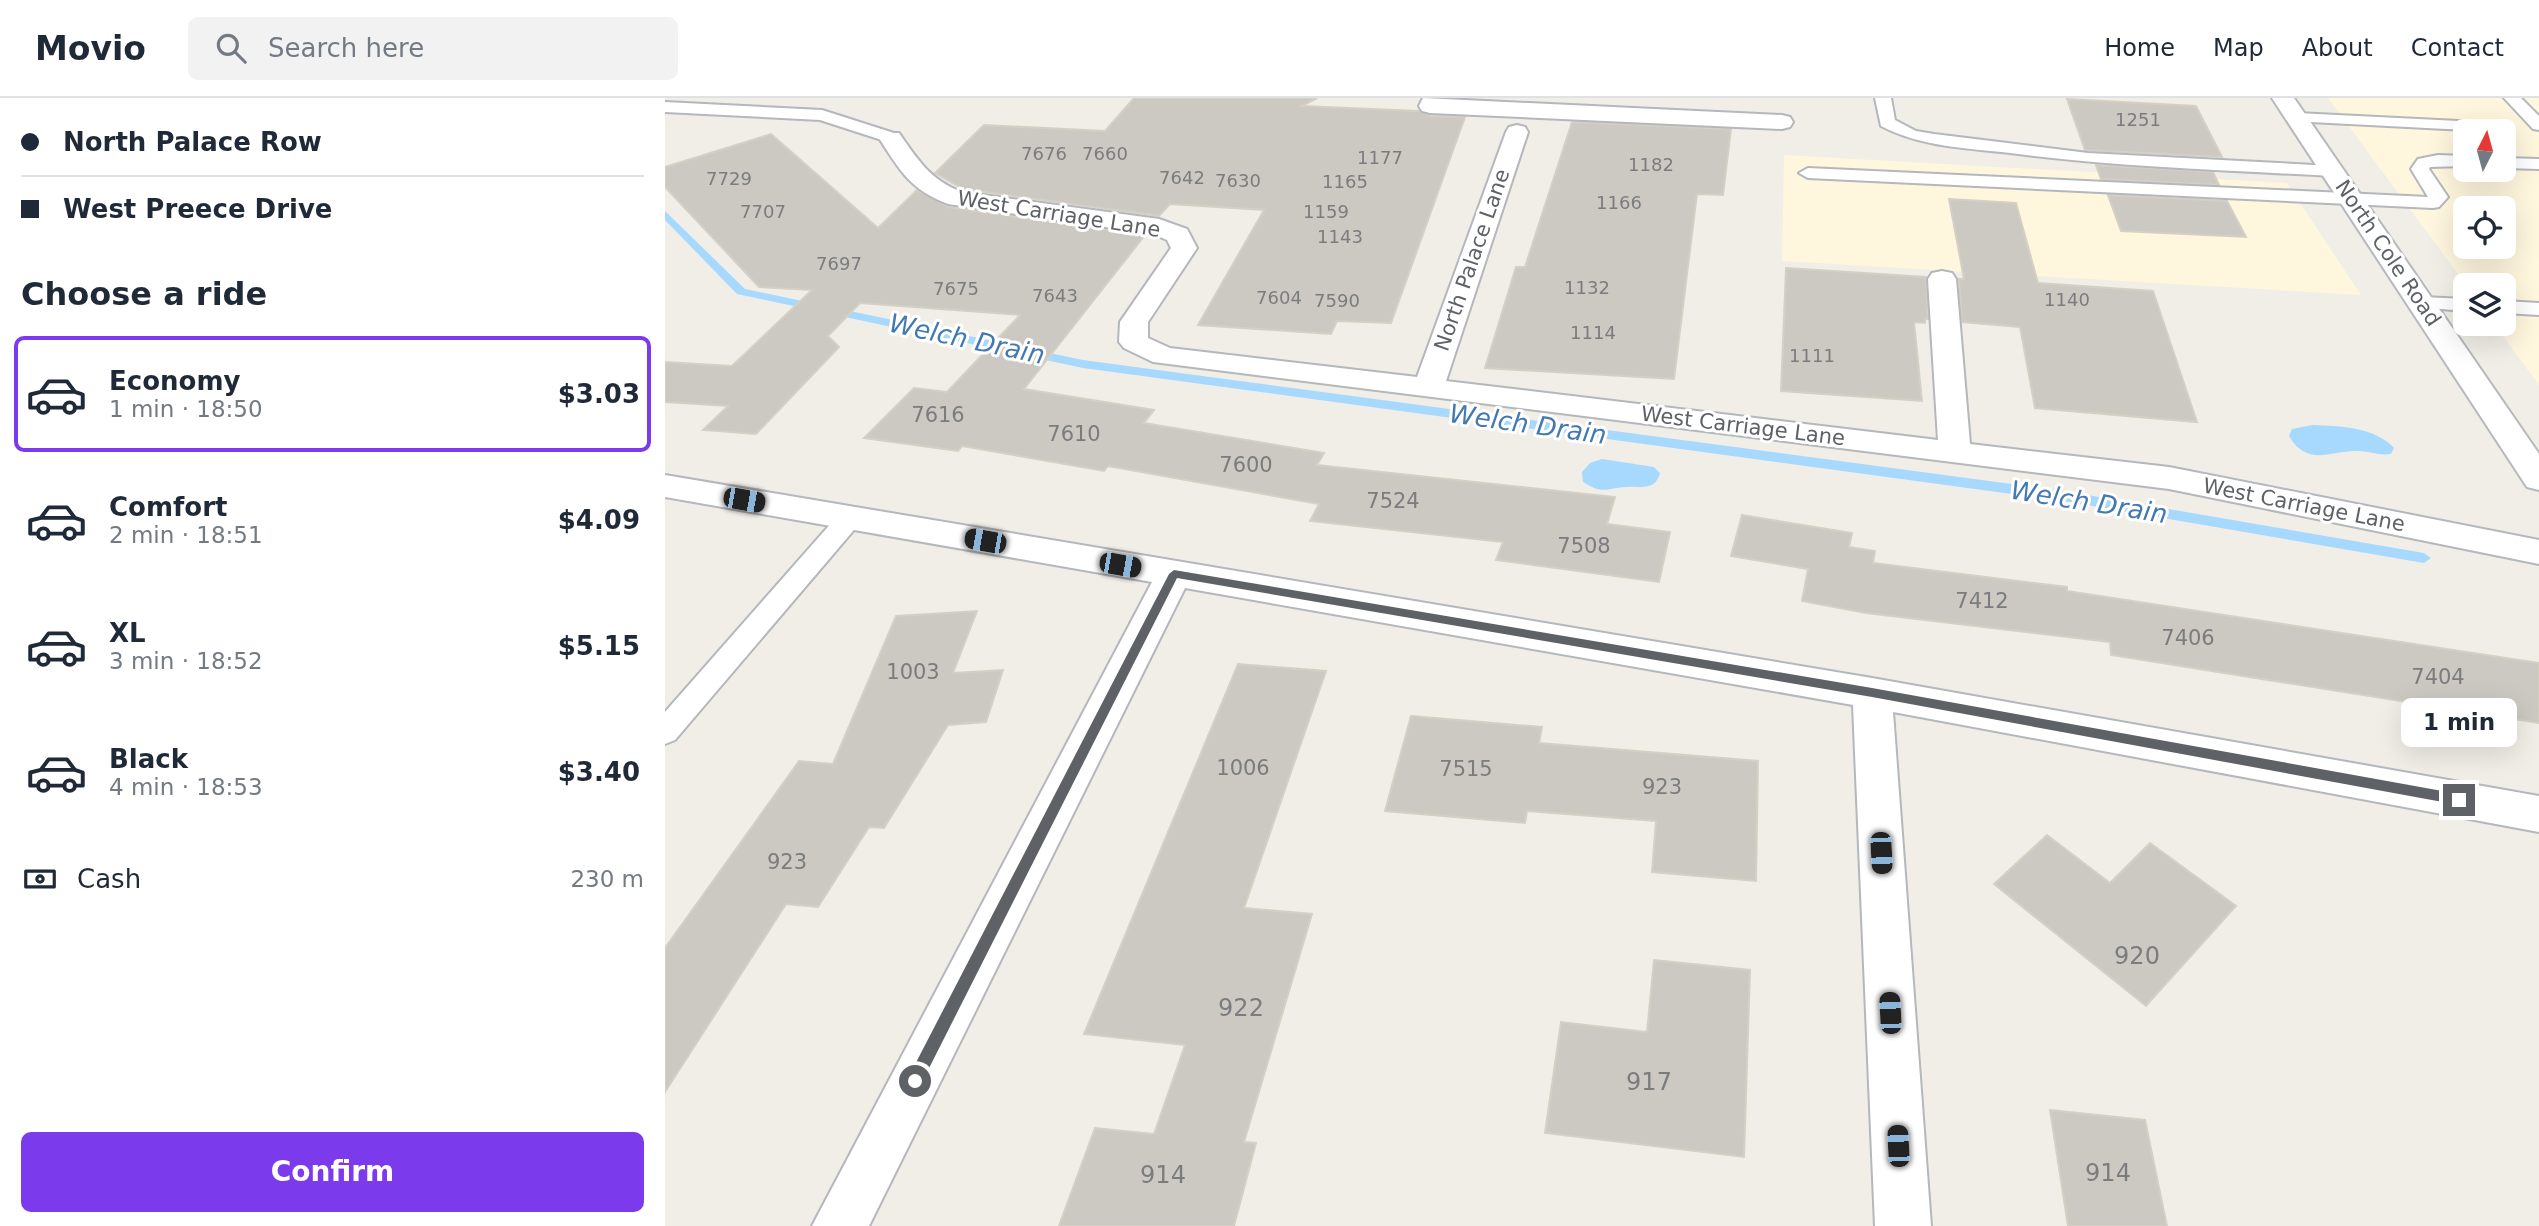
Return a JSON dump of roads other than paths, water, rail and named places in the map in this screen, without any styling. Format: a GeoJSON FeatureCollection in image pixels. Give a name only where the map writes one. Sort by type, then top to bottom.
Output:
{"type":"FeatureCollection","features":[{"type":"Feature","properties":{"kind":"street"},"geometry":{"type":"LineString","coordinates":[[1434,98],[1430,106],[1782,122]]}},
{"type":"Feature","properties":{"kind":"street","name":"North Cole Road"},"geometry":{"type":"LineString","coordinates":[[2283,98],[2538,476]]}},
{"type":"Feature","properties":{"kind":"street","name":"North Palace Lane"},"geometry":{"type":"LineString","coordinates":[[1428,388],[1517,132]]}},
{"type":"Feature","properties":{"kind":"street","name":"West Carriage Lane"},"geometry":{"type":"LineString","coordinates":[[891,138],[924,184],[931,190],[957,199],[1159,227],[1178,235],[1184,248],[1134,322],[1134,342],[1163,356],[2169,478],[2539,552]]}},
{"type":"Feature","properties":{"kind":"street"},"geometry":{"type":"LineString","coordinates":[[1942,279],[1955,452]]}},
{"type":"Feature","properties":{"kind":"street"},"geometry":{"type":"LineString","coordinates":[[665,486],[1872,692],[2539,814]]}},
{"type":"Feature","properties":{"kind":"street"},"geometry":{"type":"LineString","coordinates":[[840,1226],[1174,574]]}},
{"type":"Feature","properties":{"kind":"street"},"geometry":{"type":"LineString","coordinates":[[1872,692],[1903,1226]]}},
{"type":"Feature","properties":{"kind":"lane"},"geometry":{"type":"LineString","coordinates":[[1884,98],[1888,123],[1911,135],[1934,139],[2088,158],[2333,171]]}},
{"type":"Feature","properties":{"kind":"lane"},"geometry":{"type":"LineString","coordinates":[[2512,98],[2535,117]]}},
{"type":"Feature","properties":{"kind":"lane"},"geometry":{"type":"LineString","coordinates":[[665,107],[822,116],[891,138]]}},
{"type":"Feature","properties":{"kind":"lane"},"geometry":{"type":"LineString","coordinates":[[2297,118],[2453,126]]}},
{"type":"Feature","properties":{"kind":"lane"},"geometry":{"type":"LineString","coordinates":[[1808,173],[2433,203],[2439,197],[2420,169],[2424,163],[2453,161]]}},
{"type":"Feature","properties":{"kind":"lane"},"geometry":{"type":"LineString","coordinates":[[2517,163],[2539,164]]}},
{"type":"Feature","properties":{"kind":"lane"},"geometry":{"type":"LineString","coordinates":[[2422,303],[2453,304]]}},
{"type":"Feature","properties":{"kind":"lane"},"geometry":{"type":"LineString","coordinates":[[2516,308],[2539,309]]}},
{"type":"Feature","properties":{"kind":"lane"},"geometry":{"type":"LineString","coordinates":[[665,732],[850,518]]}},
{"type":"Feature","properties":{"kind":"water"},"geometry":{"type":"Polygon","coordinates":[[[2312,425],[2345,427],[2367,432],[2394,448],[2391,454],[2348,451],[2312,455],[2296,446],[2289,436],[2292,429],[2312,425]]]}},
{"type":"Feature","properties":{"kind":"water"},"geometry":{"type":"Polygon","coordinates":[[[1602,459],[1654,467],[1660,473],[1655,483],[1647,486],[1605,490],[1583,482],[1582,472],[1590,463],[1602,459]]]}},
{"type":"Feature","properties":{"kind":"waterway","name":"Welch Drain"},"geometry":{"type":"LineString","coordinates":[[665,214],[741,292],[1083,364],[2064,496],[2424,558]]}}]}
